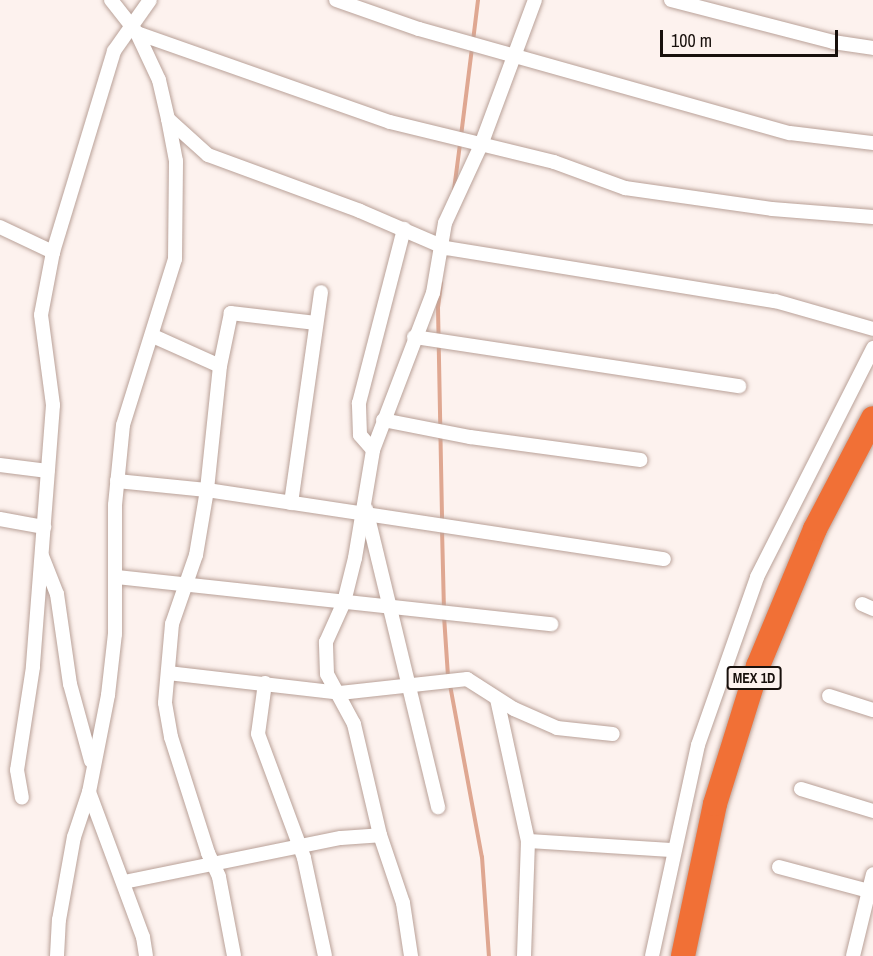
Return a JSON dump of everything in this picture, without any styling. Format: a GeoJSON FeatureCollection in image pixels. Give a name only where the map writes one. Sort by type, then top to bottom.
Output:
{"type":"FeatureCollection","features":[{"type":"Feature","properties":{"kind":"highway","name":"MEX 1D"},"geometry":{"type":"LineString","coordinates":[[683,956],[715,804],[758,666],[815,529],[873,418]]}},
{"type":"Feature","properties":{"kind":"street"},"geometry":{"type":"LineString","coordinates":[[57,956],[59,920],[74,837],[89,792],[92,763],[108,695],[117,577],[117,480],[123,426],[153,336],[175,259],[176,161],[159,80],[135,30],[111,0]]}},
{"type":"Feature","properties":{"kind":"street"},"geometry":{"type":"LineString","coordinates":[[22,798],[17,770],[33,667],[53,405],[41,315],[53,252],[107,69],[114,51],[135,30],[150,0]]}},
{"type":"Feature","properties":{"kind":"street"},"geometry":{"type":"LineString","coordinates":[[336,0],[513,57],[790,133],[873,143]]}},
{"type":"Feature","properties":{"kind":"street"},"geometry":{"type":"LineString","coordinates":[[411,956],[403,903],[380,835],[354,724],[340,693],[327,674],[324,657],[326,642],[344,602],[365,510],[373,450],[414,337],[433,293],[439,244],[482,146],[535,0]]}},
{"type":"Feature","properties":{"kind":"street"},"geometry":{"type":"LineString","coordinates":[[670,0],[833,42],[873,48]]}},
{"type":"Feature","properties":{"kind":"street"},"geometry":{"type":"LineString","coordinates":[[135,30],[390,122],[554,162],[625,188],[772,209],[873,217]]}},
{"type":"Feature","properties":{"kind":"street"},"geometry":{"type":"LineString","coordinates":[[168,119],[208,154],[439,244],[577,267],[636,281],[775,301],[873,329]]}},
{"type":"Feature","properties":{"kind":"street"},"geometry":{"type":"LineString","coordinates":[[0,227],[53,252]]}},
{"type":"Feature","properties":{"kind":"street"},"geometry":{"type":"LineString","coordinates":[[373,450],[360,435],[359,403],[404,229]]}},
{"type":"Feature","properties":{"kind":"street"},"geometry":{"type":"LineString","coordinates":[[291,503],[321,292]]}},
{"type":"Feature","properties":{"kind":"street"},"geometry":{"type":"LineString","coordinates":[[234,956],[214,866],[171,737],[165,703],[172,624],[196,555],[207,490],[220,366],[231,313],[316,323]]}},
{"type":"Feature","properties":{"kind":"street"},"geometry":{"type":"LineString","coordinates":[[153,336],[220,366]]}},
{"type":"Feature","properties":{"kind":"street"},"geometry":{"type":"LineString","coordinates":[[414,337],[739,386]]}},
{"type":"Feature","properties":{"kind":"street"},"geometry":{"type":"LineString","coordinates":[[652,956],[672,850],[698,745],[757,577],[873,348]]}},
{"type":"Feature","properties":{"kind":"street"},"geometry":{"type":"LineString","coordinates":[[383,420],[470,437],[640,460]]}},
{"type":"Feature","properties":{"kind":"street"},"geometry":{"type":"LineString","coordinates":[[0,465],[48,471]]}},
{"type":"Feature","properties":{"kind":"street"},"geometry":{"type":"LineString","coordinates":[[117,480],[207,490],[291,503],[365,510],[664,559]]}},
{"type":"Feature","properties":{"kind":"street"},"geometry":{"type":"LineString","coordinates":[[365,510],[392,608],[438,807]]}},
{"type":"Feature","properties":{"kind":"street"},"geometry":{"type":"LineString","coordinates":[[0,519],[44,527]]}},
{"type":"Feature","properties":{"kind":"street"},"geometry":{"type":"LineString","coordinates":[[42,554],[57,594],[70,684],[92,763]]}},
{"type":"Feature","properties":{"kind":"street"},"geometry":{"type":"LineString","coordinates":[[117,577],[551,624]]}},
{"type":"Feature","properties":{"kind":"street"},"geometry":{"type":"LineString","coordinates":[[168,674],[266,683],[340,693],[467,679],[497,699],[557,728],[613,734]]}},
{"type":"Feature","properties":{"kind":"street"},"geometry":{"type":"LineString","coordinates":[[266,683],[258,734],[300,847],[325,956]]}},
{"type":"Feature","properties":{"kind":"street"},"geometry":{"type":"LineString","coordinates":[[829,696],[873,711]]}},
{"type":"Feature","properties":{"kind":"street"},"geometry":{"type":"LineString","coordinates":[[497,699],[528,841],[524,956]]}},
{"type":"Feature","properties":{"kind":"street"},"geometry":{"type":"LineString","coordinates":[[801,789],[873,811]]}},
{"type":"Feature","properties":{"kind":"street"},"geometry":{"type":"LineString","coordinates":[[89,792],[124,882],[146,956]]}},
{"type":"Feature","properties":{"kind":"street"},"geometry":{"type":"LineString","coordinates":[[124,882],[214,866],[340,838],[380,835]]}},
{"type":"Feature","properties":{"kind":"street"},"geometry":{"type":"LineString","coordinates":[[528,841],[672,850]]}},
{"type":"Feature","properties":{"kind":"street"},"geometry":{"type":"LineString","coordinates":[[779,867],[869,891]]}},
{"type":"Feature","properties":{"kind":"street"},"geometry":{"type":"LineString","coordinates":[[853,956],[873,874]]}},
{"type":"Feature","properties":{"kind":"waterway"},"geometry":{"type":"LineString","coordinates":[[473,41],[478,0]]}},
{"type":"Feature","properties":{"kind":"waterway"},"geometry":{"type":"LineString","coordinates":[[461,136],[472,48]]}},
{"type":"Feature","properties":{"kind":"waterway"},"geometry":{"type":"LineString","coordinates":[[454,190],[460,144]]}},
{"type":"Feature","properties":{"kind":"waterway"},"geometry":{"type":"LineString","coordinates":[[441,283],[438,308],[442,522]]}},
{"type":"Feature","properties":{"kind":"waterway"},"geometry":{"type":"LineString","coordinates":[[442,529],[444,609]]}},
{"type":"Feature","properties":{"kind":"waterway"},"geometry":{"type":"LineString","coordinates":[[444,616],[448,677]]}},
{"type":"Feature","properties":{"kind":"waterway"},"geometry":{"type":"LineString","coordinates":[[450,685],[482,857],[489,956]]}}]}
